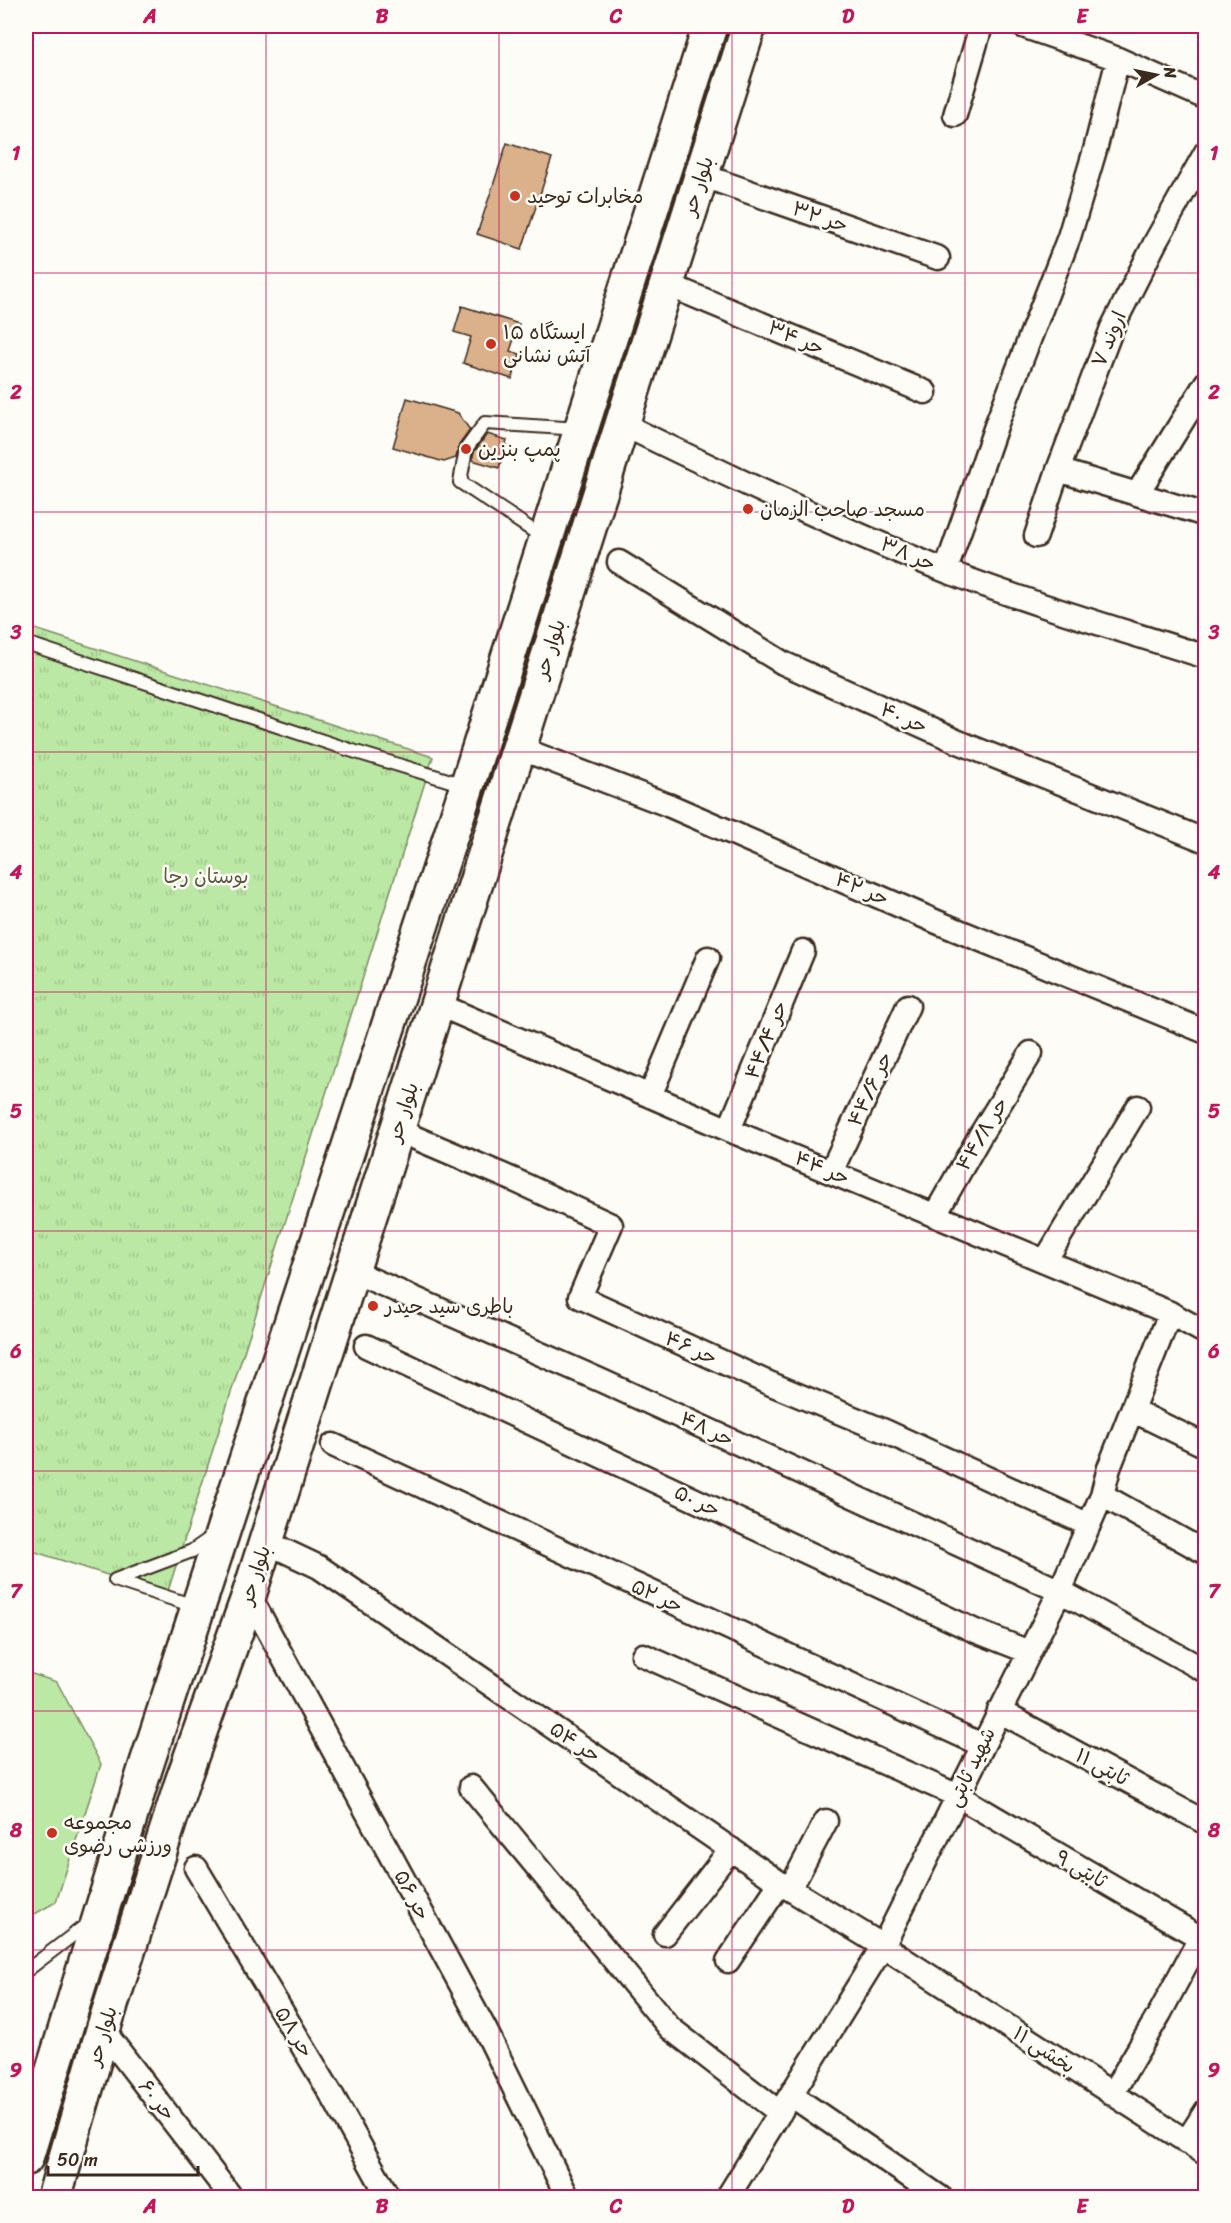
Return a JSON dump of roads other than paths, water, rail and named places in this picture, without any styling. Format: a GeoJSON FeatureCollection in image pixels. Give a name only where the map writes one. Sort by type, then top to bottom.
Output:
{"type":"FeatureCollection","features":[{"type":"Feature","properties":{"kind":"main road","name":"بلوار حر"},"geometry":{"type":"LineString","coordinates":[[26,2157],[145,1769],[467,786],[710,26]]}},
{"type":"Feature","properties":{"kind":"main road","name":"بلوار حر"},"geometry":{"type":"LineString","coordinates":[[54,2198],[103,2030],[182,1782],[249,1595],[749,26]]}},
{"type":"Feature","properties":{"kind":"main road"},"geometry":{"type":"LineString","coordinates":[[145,1769],[182,1782]]}},
{"type":"Feature","properties":{"kind":"street"},"geometry":{"type":"LineString","coordinates":[[955,115],[981,26]]}},
{"type":"Feature","properties":{"kind":"street"},"geometry":{"type":"LineString","coordinates":[[1023,26],[1118,59],[1206,98]]}},
{"type":"Feature","properties":{"kind":"street"},"geometry":{"type":"LineString","coordinates":[[946,570],[997,423],[1069,237],[1095,150],[1118,59]]}},
{"type":"Feature","properties":{"kind":"street","name":"اروند ۷"},"geometry":{"type":"LineString","coordinates":[[1036,536],[1058,470],[1112,328],[1156,241],[1206,152]]}},
{"type":"Feature","properties":{"kind":"street","name":"حر ۳۲"},"geometry":{"type":"LineString","coordinates":[[701,176],[938,258]]}},
{"type":"Feature","properties":{"kind":"street","name":"حر ۳۴"},"geometry":{"type":"LineString","coordinates":[[666,284],[925,392]]}},
{"type":"Feature","properties":{"kind":"street"},"geometry":{"type":"LineString","coordinates":[[1137,494],[1206,382]]}},
{"type":"Feature","properties":{"kind":"street","name":"حر ۳۸"},"geometry":{"type":"LineString","coordinates":[[622,424],[765,494],[946,570],[1018,597],[1206,657]]}},
{"type":"Feature","properties":{"kind":"street"},"geometry":{"type":"LineString","coordinates":[[1058,470],[1206,515]]}},
{"type":"Feature","properties":{"kind":"street","name":"حر ۴۰"},"geometry":{"type":"LineString","coordinates":[[619,562],[783,663],[956,741],[1206,840]]}},
{"type":"Feature","properties":{"kind":"street","name":"حر ۴۲"},"geometry":{"type":"LineString","coordinates":[[519,748],[668,805],[937,922],[1206,1032]]}},
{"type":"Feature","properties":{"kind":"street","name":"حر ۴۴/۴"},"geometry":{"type":"LineString","coordinates":[[729,1130],[803,951]]}},
{"type":"Feature","properties":{"kind":"street"},"geometry":{"type":"LineString","coordinates":[[650,1095],[708,958]]}},
{"type":"Feature","properties":{"kind":"street","name":"حر ۴۴"},"geometry":{"type":"LineString","coordinates":[[437,1004],[729,1130],[1170,1313],[1206,1333]]}},
{"type":"Feature","properties":{"kind":"street","name":"حر ۴۴/۶"},"geometry":{"type":"LineString","coordinates":[[831,1172],[908,1006]]}},
{"type":"Feature","properties":{"kind":"street","name":"حر ۴۴/۸"},"geometry":{"type":"LineString","coordinates":[[935,1215],[1031,1053]]}},
{"type":"Feature","properties":{"kind":"street"},"geometry":{"type":"LineString","coordinates":[[1045,1261],[1138,1107]]}},
{"type":"Feature","properties":{"kind":"street","name":"حر ۴۶"},"geometry":{"type":"LineString","coordinates":[[397,1130],[611,1225],[580,1297],[764,1381],[887,1432],[1089,1525]]}},
{"type":"Feature","properties":{"kind":"street","name":"حر ۴۸"},"geometry":{"type":"LineString","coordinates":[[352,1271],[602,1381],[1060,1591],[1206,1671]]}},
{"type":"Feature","properties":{"kind":"street","name":"شهید ثابتی"},"geometry":{"type":"LineString","coordinates":[[726,2198],[883,1946],[1060,1591],[1102,1495],[1109,1468],[1170,1313]]}},
{"type":"Feature","properties":{"kind":"street","name":"حر ۵۰"},"geometry":{"type":"LineString","coordinates":[[366,1346],[973,1630],[1029,1652]]}},
{"type":"Feature","properties":{"kind":"street"},"geometry":{"type":"LineString","coordinates":[[1132,1410],[1206,1446]]}},
{"type":"Feature","properties":{"kind":"street","name":"حر ۵۲"},"geometry":{"type":"LineString","coordinates":[[333,1445],[982,1745]]}},
{"type":"Feature","properties":{"kind":"street"},"geometry":{"type":"LineString","coordinates":[[1102,1495],[1206,1553]]}},
{"type":"Feature","properties":{"kind":"street","name":"حر ۵۴"},"geometry":{"type":"LineString","coordinates":[[266,1542],[319,1567],[731,1850],[883,1946]]}},
{"type":"Feature","properties":{"kind":"street","name":"حر ۵۶"},"geometry":{"type":"LineString","coordinates":[[249,1595],[486,2031],[568,2198]]}},
{"type":"Feature","properties":{"kind":"street","name":"ثابتی ۹"},"geometry":{"type":"LineString","coordinates":[[643,1655],[957,1796],[1203,1940]]}},
{"type":"Feature","properties":{"kind":"street","name":"ثابتی ۱۱"},"geometry":{"type":"LineString","coordinates":[[999,1711],[1206,1822]]}},
{"type":"Feature","properties":{"kind":"street"},"geometry":{"type":"LineString","coordinates":[[471,1787],[670,2028],[785,2104],[941,2198]]}},
{"type":"Feature","properties":{"kind":"street"},"geometry":{"type":"LineString","coordinates":[[728,1961],[785,1886],[826,1821]]}},
{"type":"Feature","properties":{"kind":"street"},"geometry":{"type":"LineString","coordinates":[[665,1934],[731,1850]]}},
{"type":"Feature","properties":{"kind":"street","name":"حر ۵۸"},"geometry":{"type":"LineString","coordinates":[[196,1868],[327,2087],[390,2198]]}},
{"type":"Feature","properties":{"kind":"street"},"geometry":{"type":"LineString","coordinates":[[1112,2094],[1203,1940]]}},
{"type":"Feature","properties":{"kind":"street","name":"بخشی ۱۱"},"geometry":{"type":"LineString","coordinates":[[883,1946],[1206,2154]]}},
{"type":"Feature","properties":{"kind":"street","name":"حر ۶۰"},"geometry":{"type":"LineString","coordinates":[[103,2030],[232,2198]]}},
{"type":"Feature","properties":{"kind":"street"},"geometry":{"type":"LineString","coordinates":[[1186,2142],[1206,2111]]}},
{"type":"Feature","properties":{"kind":"lane"},"geometry":{"type":"LineString","coordinates":[[546,539],[460,482],[466,449],[485,423],[581,429]]}},
{"type":"Feature","properties":{"kind":"lane"},"geometry":{"type":"LineString","coordinates":[[26,643],[346,749],[467,786]]}},
{"type":"Feature","properties":{"kind":"lane"},"geometry":{"type":"LineString","coordinates":[[198,1607],[115,1580],[192,1551],[223,1529]]}},
{"type":"Feature","properties":{"kind":"lane"},"geometry":{"type":"LineString","coordinates":[[26,1971],[100,1914]]}},
{"type":"Feature","properties":{"kind":"place","name":"مخابرات توحید"},"geometry":{"type":"Point","coordinates":[515,196]}},
{"type":"Feature","properties":{"kind":"place","name":"ایستگاه ۱۵ آتش نشانی"},"geometry":{"type":"Point","coordinates":[491,344]}},
{"type":"Feature","properties":{"kind":"place","name":"پمپ بنزین"},"geometry":{"type":"Point","coordinates":[466,449]}},
{"type":"Feature","properties":{"kind":"place","name":"مسجد صاحب الزمان"},"geometry":{"type":"Point","coordinates":[748,509]}},
{"type":"Feature","properties":{"kind":"place","name":"باطری سید حیدر"},"geometry":{"type":"Point","coordinates":[373,1306]}},
{"type":"Feature","properties":{"kind":"place","name":"مجموعه ورزشی رضوی"},"geometry":{"type":"Point","coordinates":[52,1833]}},
{"type":"Feature","properties":{"kind":"park label","name":"بوستان رجا"},"geometry":{"type":"Point","coordinates":[206,876]}}]}
